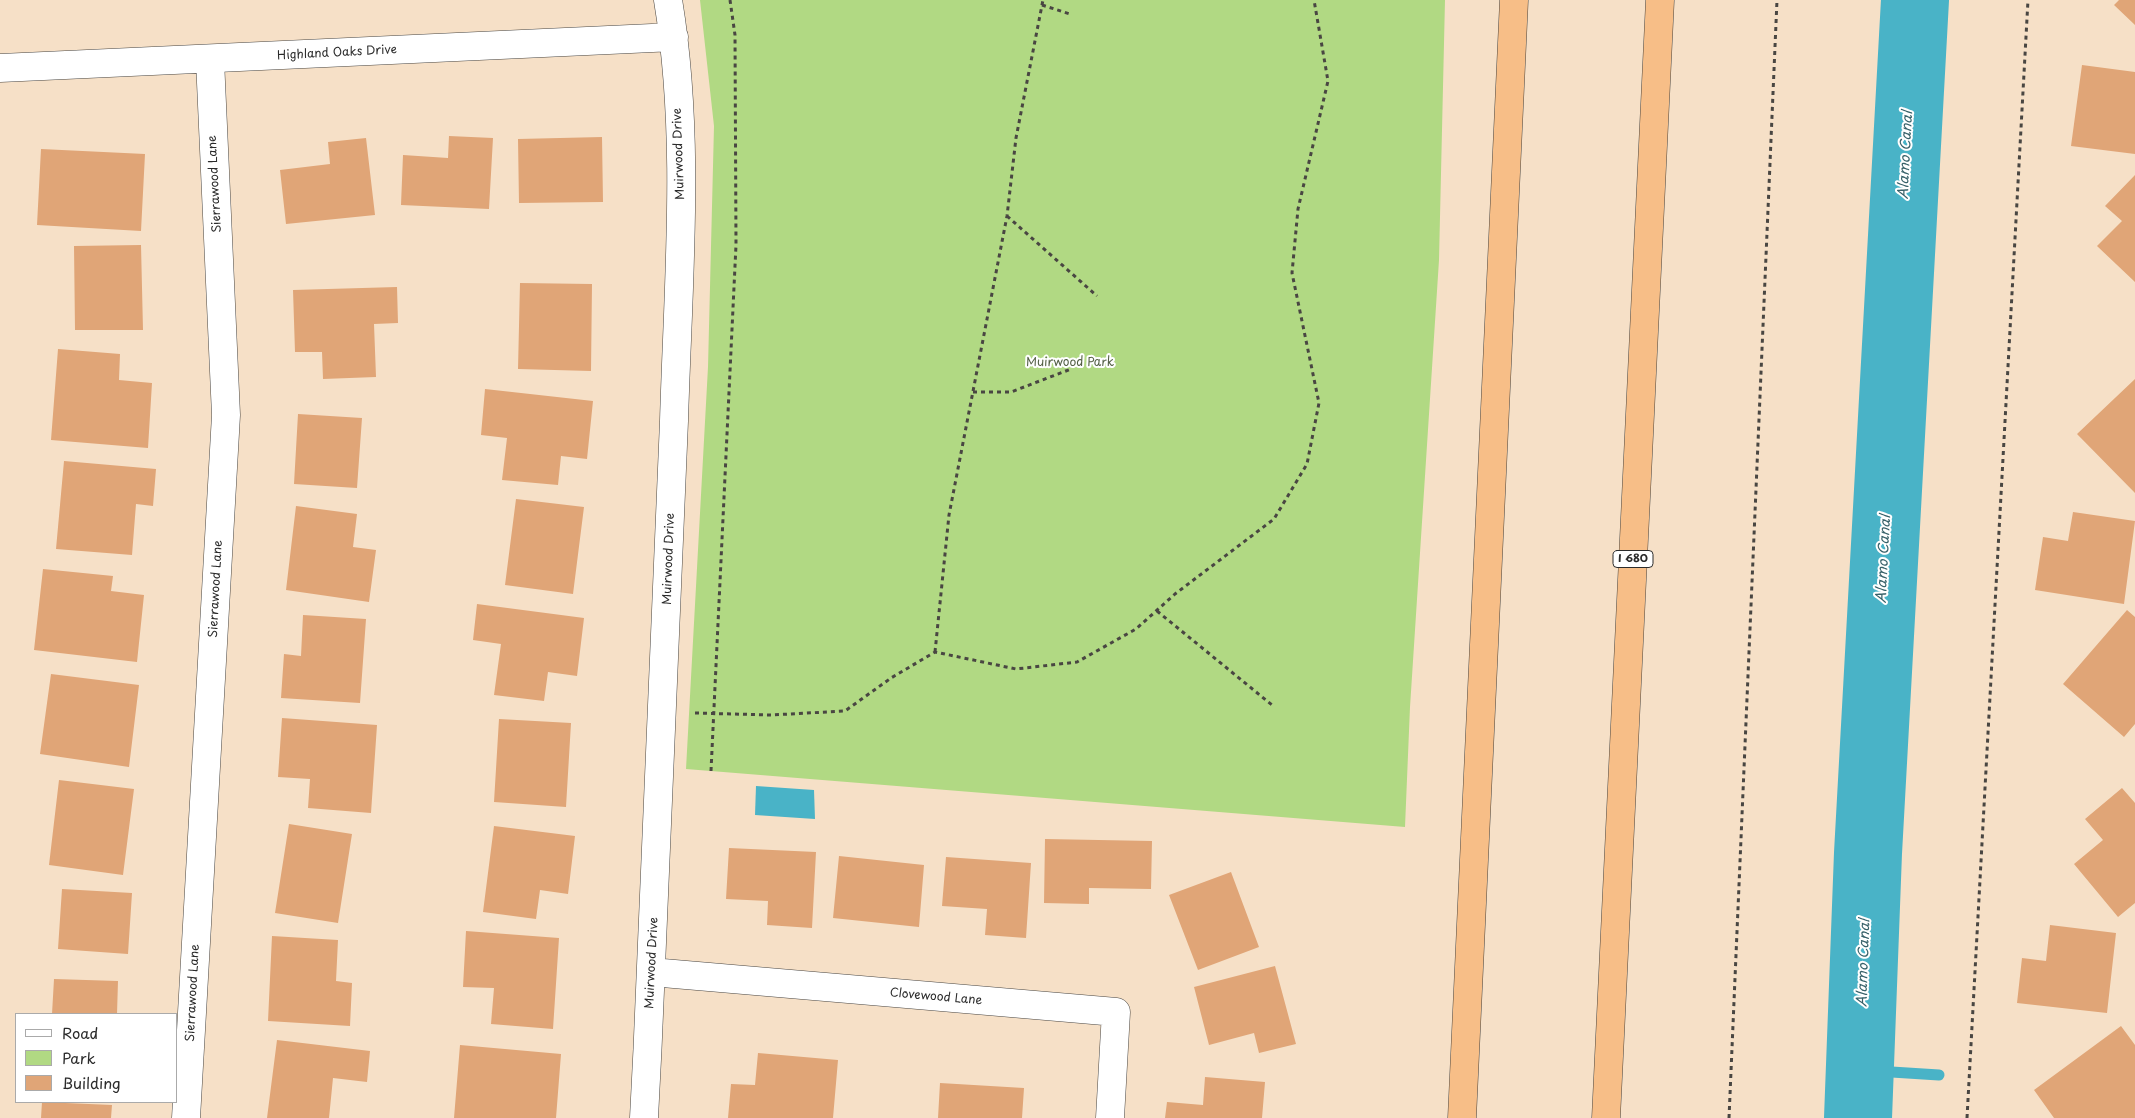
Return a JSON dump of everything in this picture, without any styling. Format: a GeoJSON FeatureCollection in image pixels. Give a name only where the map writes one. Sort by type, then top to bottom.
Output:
{"type":"FeatureCollection","features":[{"type":"Feature","properties":{"kind":"highway"},"geometry":{"type":"LineString","coordinates":[[1462,1118],[1514,0]]}},
{"type":"Feature","properties":{"kind":"highway","name":"I 680"},"geometry":{"type":"LineString","coordinates":[[1606,1118],[1660,0]]}},
{"type":"Feature","properties":{"kind":"street","name":"Muirwood Drive"},"geometry":{"type":"LineString","coordinates":[[644,1118],[666,679],[681,177],[674,37],[668,0]]}},
{"type":"Feature","properties":{"kind":"street","name":"Highland Oaks Drive"},"geometry":{"type":"LineString","coordinates":[[0,68],[210,60],[674,37]]}},
{"type":"Feature","properties":{"kind":"street","name":"Sierrawood Lane"},"geometry":{"type":"LineString","coordinates":[[186,1118],[226,415],[210,60]]}},
{"type":"Feature","properties":{"kind":"street","name":"Clovewood Lane"},"geometry":{"type":"LineString","coordinates":[[651,972],[1116,1012],[1110,1118]]}},
{"type":"Feature","properties":{"kind":"path"},"geometry":{"type":"LineString","coordinates":[[711,771],[736,244],[735,36],[730,0]]}},
{"type":"Feature","properties":{"kind":"path"},"geometry":{"type":"LineString","coordinates":[[935,652],[949,515],[1007,216],[1016,138],[1044,0]]}},
{"type":"Feature","properties":{"kind":"path"},"geometry":{"type":"LineString","coordinates":[[689,713],[771,715],[845,711],[891,678],[935,652],[1016,669],[1077,662],[1136,629],[1200,574],[1274,519],[1307,464],[1319,403],[1292,273],[1298,209],[1328,81],[1314,0]]}},
{"type":"Feature","properties":{"kind":"path"},"geometry":{"type":"LineString","coordinates":[[1729,1118],[1777,0]]}},
{"type":"Feature","properties":{"kind":"path"},"geometry":{"type":"LineString","coordinates":[[1967,1118],[2028,0]]}},
{"type":"Feature","properties":{"kind":"path"},"geometry":{"type":"LineString","coordinates":[[1042,5],[1070,14]]}},
{"type":"Feature","properties":{"kind":"path"},"geometry":{"type":"LineString","coordinates":[[1007,216],[1096,296]]}},
{"type":"Feature","properties":{"kind":"path"},"geometry":{"type":"LineString","coordinates":[[973,392],[1011,392],[1071,369]]}},
{"type":"Feature","properties":{"kind":"path"},"geometry":{"type":"LineString","coordinates":[[1157,611],[1272,705]]}},
{"type":"Feature","properties":{"kind":"green space","name":"Muirwood Park"},"geometry":{"type":"Polygon","coordinates":[[[700,0],[1445,0],[1439,260],[1410,707],[1405,827],[686,769],[708,367],[714,126],[700,0]]]}},
{"type":"Feature","properties":{"kind":"water"},"geometry":{"type":"Polygon","coordinates":[[[756,786],[814,790],[815,819],[755,815],[756,786]]]}},
{"type":"Feature","properties":{"kind":"building"},"geometry":{"type":"Polygon","coordinates":[[[2119,0],[2135,0],[2135,25],[2114,5],[2119,0]]]}},
{"type":"Feature","properties":{"kind":"building"},"geometry":{"type":"Polygon","coordinates":[[[2082,65],[2135,72],[2135,154],[2071,146],[2082,65]]]}},
{"type":"Feature","properties":{"kind":"building"},"geometry":{"type":"Polygon","coordinates":[[[449,136],[493,138],[489,209],[401,205],[403,155],[448,158],[449,136]]]}},
{"type":"Feature","properties":{"kind":"building"},"geometry":{"type":"Polygon","coordinates":[[[602,137],[603,202],[519,203],[518,139],[602,137]]]}},
{"type":"Feature","properties":{"kind":"building"},"geometry":{"type":"Polygon","coordinates":[[[366,138],[375,215],[286,224],[280,170],[330,164],[328,142],[366,138]]]}},
{"type":"Feature","properties":{"kind":"building"},"geometry":{"type":"Polygon","coordinates":[[[41,149],[145,154],[141,231],[37,225],[41,149]]]}},
{"type":"Feature","properties":{"kind":"building"},"geometry":{"type":"Polygon","coordinates":[[[2135,175],[2135,282],[2097,246],[2122,221],[2105,206],[2135,175]]]}},
{"type":"Feature","properties":{"kind":"building"},"geometry":{"type":"Polygon","coordinates":[[[141,245],[143,330],[75,330],[74,246],[141,245]]]}},
{"type":"Feature","properties":{"kind":"building"},"geometry":{"type":"Polygon","coordinates":[[[520,283],[592,284],[591,371],[518,369],[520,283]]]}},
{"type":"Feature","properties":{"kind":"building"},"geometry":{"type":"Polygon","coordinates":[[[397,287],[398,323],[374,324],[376,377],[323,379],[322,352],[295,352],[293,290],[397,287]]]}},
{"type":"Feature","properties":{"kind":"building"},"geometry":{"type":"Polygon","coordinates":[[[58,349],[120,354],[119,380],[152,383],[148,448],[51,440],[58,349]]]}},
{"type":"Feature","properties":{"kind":"building"},"geometry":{"type":"Polygon","coordinates":[[[2135,379],[2135,493],[2077,434],[2135,379]]]}},
{"type":"Feature","properties":{"kind":"building"},"geometry":{"type":"Polygon","coordinates":[[[485,389],[593,401],[587,459],[561,456],[558,485],[502,480],[507,438],[481,435],[485,389]]]}},
{"type":"Feature","properties":{"kind":"building"},"geometry":{"type":"Polygon","coordinates":[[[298,414],[362,418],[357,488],[294,484],[298,414]]]}},
{"type":"Feature","properties":{"kind":"building"},"geometry":{"type":"Polygon","coordinates":[[[64,461],[156,469],[153,506],[136,504],[132,555],[56,549],[64,461]]]}},
{"type":"Feature","properties":{"kind":"building"},"geometry":{"type":"Polygon","coordinates":[[[516,499],[584,507],[573,594],[505,585],[516,499]]]}},
{"type":"Feature","properties":{"kind":"building"},"geometry":{"type":"Polygon","coordinates":[[[296,506],[357,514],[353,547],[376,550],[369,602],[286,590],[296,506]]]}},
{"type":"Feature","properties":{"kind":"building"},"geometry":{"type":"Polygon","coordinates":[[[2073,512],[2135,521],[2124,604],[2035,590],[2043,537],[2068,541],[2073,512]]]}},
{"type":"Feature","properties":{"kind":"building"},"geometry":{"type":"Polygon","coordinates":[[[43,569],[113,576],[111,591],[144,595],[137,662],[34,650],[43,569]]]}},
{"type":"Feature","properties":{"kind":"building"},"geometry":{"type":"Polygon","coordinates":[[[477,604],[584,618],[577,676],[548,672],[544,701],[494,695],[501,644],[473,640],[477,604]]]}},
{"type":"Feature","properties":{"kind":"building"},"geometry":{"type":"Polygon","coordinates":[[[2127,610],[2135,617],[2135,724],[2124,737],[2063,684],[2127,610]]]}},
{"type":"Feature","properties":{"kind":"building"},"geometry":{"type":"Polygon","coordinates":[[[303,615],[366,619],[360,703],[281,698],[284,654],[301,656],[303,615]]]}},
{"type":"Feature","properties":{"kind":"building"},"geometry":{"type":"Polygon","coordinates":[[[51,674],[139,685],[129,767],[40,754],[51,674]]]}},
{"type":"Feature","properties":{"kind":"building"},"geometry":{"type":"Polygon","coordinates":[[[282,718],[377,725],[371,813],[308,808],[310,779],[278,777],[282,718]]]}},
{"type":"Feature","properties":{"kind":"building"},"geometry":{"type":"Polygon","coordinates":[[[499,719],[571,723],[566,807],[494,802],[499,719]]]}},
{"type":"Feature","properties":{"kind":"building"},"geometry":{"type":"Polygon","coordinates":[[[59,780],[134,789],[123,875],[49,865],[59,780]]]}},
{"type":"Feature","properties":{"kind":"building"},"geometry":{"type":"Polygon","coordinates":[[[2122,788],[2135,803],[2135,903],[2118,917],[2074,864],[2103,840],[2085,819],[2122,788]]]}},
{"type":"Feature","properties":{"kind":"building"},"geometry":{"type":"Polygon","coordinates":[[[289,824],[352,834],[338,923],[275,913],[289,824]]]}},
{"type":"Feature","properties":{"kind":"building"},"geometry":{"type":"Polygon","coordinates":[[[494,826],[575,836],[568,894],[540,890],[536,919],[483,912],[494,826]]]}},
{"type":"Feature","properties":{"kind":"building"},"geometry":{"type":"Polygon","coordinates":[[[1045,839],[1152,841],[1151,889],[1089,888],[1089,904],[1044,903],[1045,839]]]}},
{"type":"Feature","properties":{"kind":"building"},"geometry":{"type":"Polygon","coordinates":[[[729,848],[816,852],[812,928],[767,925],[768,901],[726,899],[729,848]]]}},
{"type":"Feature","properties":{"kind":"building"},"geometry":{"type":"Polygon","coordinates":[[[839,856],[924,865],[919,927],[833,918],[839,856]]]}},
{"type":"Feature","properties":{"kind":"building"},"geometry":{"type":"Polygon","coordinates":[[[946,857],[1031,863],[1026,938],[985,935],[987,909],[942,906],[946,857]]]}},
{"type":"Feature","properties":{"kind":"building"},"geometry":{"type":"Polygon","coordinates":[[[1231,872],[1259,947],[1198,970],[1169,895],[1231,872]]]}},
{"type":"Feature","properties":{"kind":"building"},"geometry":{"type":"Polygon","coordinates":[[[62,889],[132,893],[128,954],[58,949],[62,889]]]}},
{"type":"Feature","properties":{"kind":"building"},"geometry":{"type":"Polygon","coordinates":[[[2050,925],[2116,933],[2107,1013],[2017,1003],[2022,958],[2046,961],[2050,925]]]}},
{"type":"Feature","properties":{"kind":"building"},"geometry":{"type":"Polygon","coordinates":[[[466,931],[559,938],[553,1029],[491,1024],[494,988],[463,987],[466,931]]]}},
{"type":"Feature","properties":{"kind":"building"},"geometry":{"type":"Polygon","coordinates":[[[272,936],[338,940],[336,981],[352,983],[350,1026],[268,1021],[272,936]]]}},
{"type":"Feature","properties":{"kind":"building"},"geometry":{"type":"Polygon","coordinates":[[[1275,966],[1296,1044],[1259,1053],[1254,1033],[1209,1045],[1194,987],[1275,966]]]}},
{"type":"Feature","properties":{"kind":"building"},"geometry":{"type":"Polygon","coordinates":[[[54,979],[118,981],[117,1013],[52,1013],[54,979]]]}},
{"type":"Feature","properties":{"kind":"building"},"geometry":{"type":"Polygon","coordinates":[[[2121,1026],[2135,1045],[2135,1118],[2054,1118],[2034,1090],[2121,1026]]]}},
{"type":"Feature","properties":{"kind":"building"},"geometry":{"type":"Polygon","coordinates":[[[277,1040],[370,1051],[367,1082],[333,1078],[329,1118],[267,1118],[277,1040]]]}},
{"type":"Feature","properties":{"kind":"building"},"geometry":{"type":"Polygon","coordinates":[[[460,1045],[561,1054],[556,1118],[454,1118],[460,1045]]]}},
{"type":"Feature","properties":{"kind":"building"},"geometry":{"type":"Polygon","coordinates":[[[758,1053],[838,1060],[833,1118],[728,1118],[731,1084],[755,1085],[758,1053]]]}},
{"type":"Feature","properties":{"kind":"building"},"geometry":{"type":"Polygon","coordinates":[[[1205,1077],[1265,1082],[1262,1118],[1165,1118],[1167,1102],[1203,1105],[1205,1077]]]}},
{"type":"Feature","properties":{"kind":"building"},"geometry":{"type":"Polygon","coordinates":[[[940,1083],[1024,1088],[1022,1118],[938,1118],[940,1083]]]}},
{"type":"Feature","properties":{"kind":"building"},"geometry":{"type":"Polygon","coordinates":[[[42,1103],[112,1105],[111,1118],[41,1118],[42,1103]]]}},
{"type":"Feature","properties":{"kind":"waterway","name":"Alamo Canal"},"geometry":{"type":"LineString","coordinates":[[1858,1118],[1868,853],[1915,0]]}},
{"type":"Feature","properties":{"kind":"waterway"},"geometry":{"type":"LineString","coordinates":[[1860,1070],[1939,1075]]}}]}
